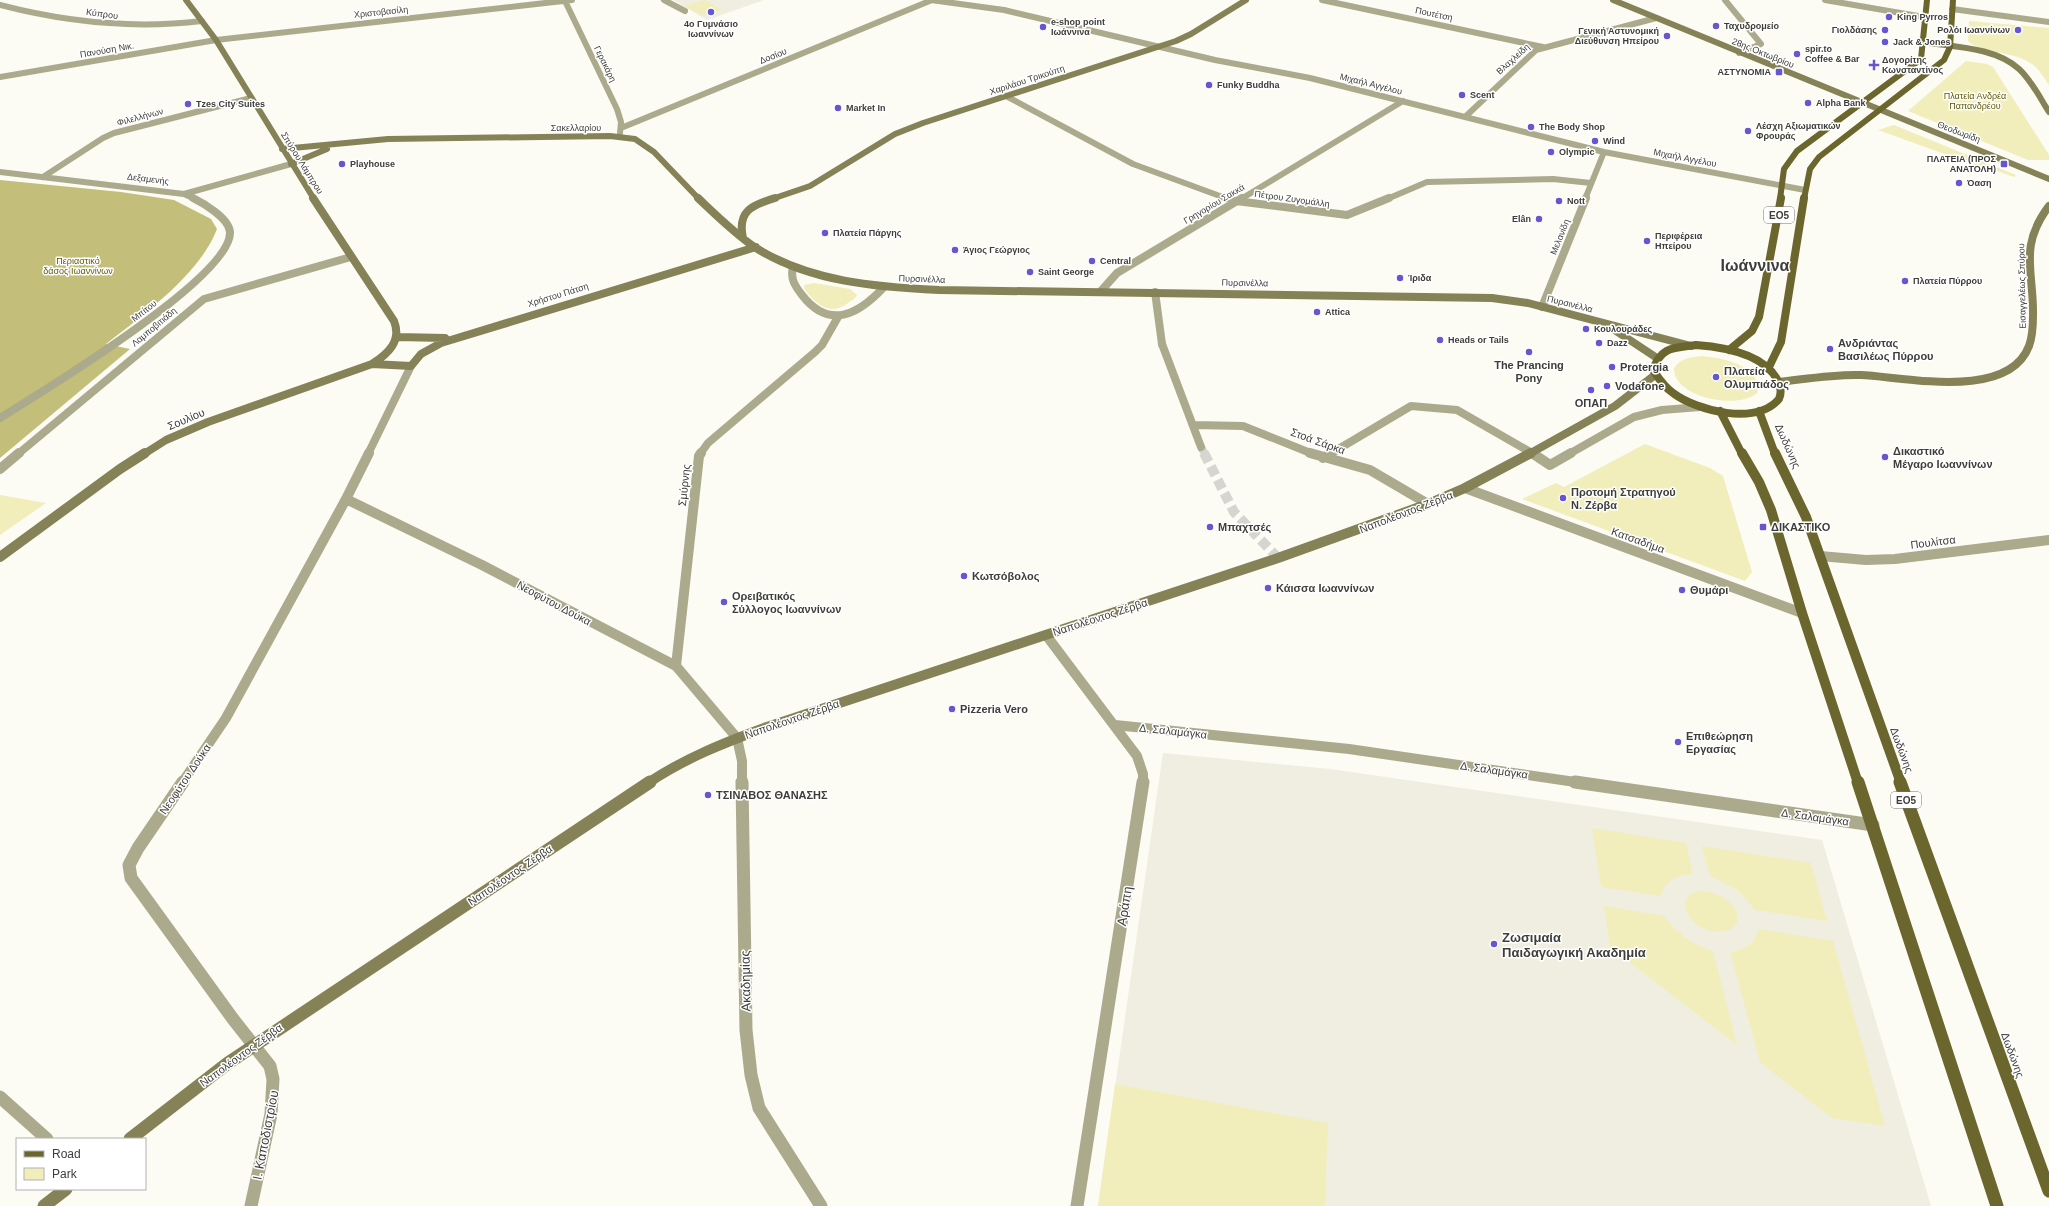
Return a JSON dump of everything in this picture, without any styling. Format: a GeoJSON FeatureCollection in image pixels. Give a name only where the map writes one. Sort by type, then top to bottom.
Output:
{"type":"FeatureCollection","features":[{"type":"Feature","properties":{"kind":"main road","name":"ΕΟ5"},"geometry":{"type":"LineString","coordinates":[[1728,350],[1752,331],[1759,317],[1779,211],[1785,166],[1797,151],[1921,59],[1924,17],[1927,0]]}},
{"type":"Feature","properties":{"kind":"main road","name":"ΕΟ5"},"geometry":{"type":"LineString","coordinates":[[1768,369],[1781,342],[1805,190],[1810,169],[1819,157],[1940,64],[1947,56],[1950,47],[1953,0]]}},
{"type":"Feature","properties":{"kind":"main road"},"geometry":{"type":"LineString","coordinates":[[1691,346],[1707,346],[1728,350],[1754,360],[1768,369],[1779,382],[1781,392],[1777,402],[1759,411],[1741,413],[1720,412],[1700,407],[1676,396],[1662,386],[1655,375],[1653,366],[1657,358],[1670,349],[1691,346]]}},
{"type":"Feature","properties":{"kind":"main road","name":"Δωδώνης"},"geometry":{"type":"LineString","coordinates":[[1759,411],[1772,445],[1806,517],[1874,711],[2049,1191]]}},
{"type":"Feature","properties":{"kind":"main road"},"geometry":{"type":"LineString","coordinates":[[1720,412],[1730,434],[1759,482],[1776,525],[1802,613],[1997,1206]]}},
{"type":"Feature","properties":{"kind":"street"},"geometry":{"type":"LineString","coordinates":[[0,1],[8,0]]}},
{"type":"Feature","properties":{"kind":"street","name":"Σπύρου Λάμπρου"},"geometry":{"type":"LineString","coordinates":[[186,0],[216,40],[291,164],[396,325],[397,337]]}},
{"type":"Feature","properties":{"kind":"street","name":"Χριστοβασίλη"},"geometry":{"type":"LineString","coordinates":[[216,40],[572,0]]}},
{"type":"Feature","properties":{"kind":"street"},"geometry":{"type":"LineString","coordinates":[[664,0],[685,11]]}},
{"type":"Feature","properties":{"kind":"street","name":"Μιχαήλ Αγγέλου"},"geometry":{"type":"LineString","coordinates":[[932,0],[1004,10],[1164,46],[1215,60],[1310,78],[1604,152],[1805,190]]}},
{"type":"Feature","properties":{"kind":"street","name":"Δοσίου"},"geometry":{"type":"LineString","coordinates":[[621,128],[932,0]]}},
{"type":"Feature","properties":{"kind":"street","name":"Χαριλάου Τρικούπη"},"geometry":{"type":"LineString","coordinates":[[743,238],[741,229],[742,218],[750,208],[762,202],[801,190],[895,134],[923,123],[1164,46],[1192,34],[1246,0]]}},
{"type":"Feature","properties":{"kind":"street","name":"Πουτέτση"},"geometry":{"type":"LineString","coordinates":[[1322,0],[1543,47]]}},
{"type":"Feature","properties":{"kind":"street","name":"28ης Οκτωβρίου"},"geometry":{"type":"LineString","coordinates":[[1613,0],[1862,103]]}},
{"type":"Feature","properties":{"kind":"street"},"geometry":{"type":"LineString","coordinates":[[1725,0],[1761,44],[1757,48],[1739,53]]}},
{"type":"Feature","properties":{"kind":"street"},"geometry":{"type":"LineString","coordinates":[[1825,0],[1924,17]]}},
{"type":"Feature","properties":{"kind":"street","name":"Γερακάρη"},"geometry":{"type":"LineString","coordinates":[[565,1],[617,109],[621,128],[619,137]]}},
{"type":"Feature","properties":{"kind":"street","name":"Κύπρου"},"geometry":{"type":"LineString","coordinates":[[0,5],[15,9],[112,25],[164,26],[202,21]]}},
{"type":"Feature","properties":{"kind":"street"},"geometry":{"type":"LineString","coordinates":[[1952,9],[2049,22]]}},
{"type":"Feature","properties":{"kind":"street","name":"Βλαχλείδη"},"geometry":{"type":"LineString","coordinates":[[1465,117],[1533,52],[1543,47],[1656,18]]}},
{"type":"Feature","properties":{"kind":"street","name":"Πανούση Νικ."},"geometry":{"type":"LineString","coordinates":[[0,77],[216,40]]}},
{"type":"Feature","properties":{"kind":"street"},"geometry":{"type":"LineString","coordinates":[[1923,42],[1988,54],[2013,64],[2026,77],[2049,112]]}},
{"type":"Feature","properties":{"kind":"street","name":"Πέτρου Ζυγομάλλη"},"geometry":{"type":"LineString","coordinates":[[1006,96],[1133,164],[1236,201],[1347,215],[1428,182],[1553,179],[1591,183]]}},
{"type":"Feature","properties":{"kind":"street","name":"Φιλελλήνων"},"geometry":{"type":"LineString","coordinates":[[43,177],[103,138],[114,133],[251,98]]}},
{"type":"Feature","properties":{"kind":"street","name":"Γρηγορίου Σακκά"},"geometry":{"type":"LineString","coordinates":[[1101,291],[1117,273],[1403,101]]}},
{"type":"Feature","properties":{"kind":"street","name":"Θεοδωρίδη"},"geometry":{"type":"LineString","coordinates":[[1862,103],[2049,179]]}},
{"type":"Feature","properties":{"kind":"street","name":"Σακελλαρίου"},"geometry":{"type":"LineString","coordinates":[[282,149],[370,140],[419,138],[619,137],[638,141],[654,152],[723,221],[743,238]]}},
{"type":"Feature","properties":{"kind":"street","name":"Σακελλαρίου"},"geometry":{"type":"LineString","coordinates":[[291,164],[328,149],[370,140]]}},
{"type":"Feature","properties":{"kind":"street","name":"Μελανίδη"},"geometry":{"type":"LineString","coordinates":[[1542,307],[1604,152]]}},
{"type":"Feature","properties":{"kind":"street","name":"Δεξαμενής"},"geometry":{"type":"LineString","coordinates":[[0,172],[137,187],[184,194],[291,164]]}},
{"type":"Feature","properties":{"kind":"street"},"geometry":{"type":"LineString","coordinates":[[2031,171],[2049,173]]}},
{"type":"Feature","properties":{"kind":"street","name":"Μπίτου"},"geometry":{"type":"LineString","coordinates":[[0,418],[136,330],[178,296],[219,255],[230,234],[228,227],[202,203],[184,194]]}},
{"type":"Feature","properties":{"kind":"street","name":"Εισαγγελέως Σπύρου"},"geometry":{"type":"LineString","coordinates":[[1779,382],[1858,374],[1930,383],[1957,383],[1993,377],[2016,365],[2025,356],[2032,338],[2033,323],[2030,244],[2033,231],[2045,215],[2049,206]]}},
{"type":"Feature","properties":{"kind":"street"},"geometry":{"type":"LineString","coordinates":[[743,238],[756,247],[793,267],[829,278],[884,288]]}},
{"type":"Feature","properties":{"kind":"street","name":"Χρήστου Πάτση"},"geometry":{"type":"LineString","coordinates":[[411,366],[417,357],[430,347],[505,322],[756,247]]}},
{"type":"Feature","properties":{"kind":"street","name":"Λαμποβιτιάδη"},"geometry":{"type":"LineString","coordinates":[[0,469],[204,299],[351,257]]}},
{"type":"Feature","properties":{"kind":"street"},"geometry":{"type":"LineString","coordinates":[[793,267],[791,273],[792,278],[812,308],[820,314],[838,317],[864,304],[884,288]]}},
{"type":"Feature","properties":{"kind":"street","name":"Πυρσινέλλα"},"geometry":{"type":"LineString","coordinates":[[884,288],[1478,297],[1512,300],[1604,322],[1691,346]]}},
{"type":"Feature","properties":{"kind":"street"},"geometry":{"type":"LineString","coordinates":[[1155,292],[1162,344],[1200,447]]}},
{"type":"Feature","properties":{"kind":"street","name":"Σμύρνης"},"geometry":{"type":"LineString","coordinates":[[676,666],[699,456],[708,443],[822,345],[838,317]]}},
{"type":"Feature","properties":{"kind":"street"},"geometry":{"type":"LineString","coordinates":[[397,337],[427,339],[442,338],[505,322]]}},
{"type":"Feature","properties":{"kind":"street","name":"Πυρσινέλλα"},"geometry":{"type":"LineString","coordinates":[[1604,322],[1657,358]]}},
{"type":"Feature","properties":{"kind":"street","name":"Σουλίου"},"geometry":{"type":"LineString","coordinates":[[0,557],[120,469],[166,440],[208,422],[372,364],[389,350],[397,337]]}},
{"type":"Feature","properties":{"kind":"street"},"geometry":{"type":"LineString","coordinates":[[372,364],[411,366]]}},
{"type":"Feature","properties":{"kind":"street","name":"Νεοφύτου Δούκα"},"geometry":{"type":"LineString","coordinates":[[253,1046],[131,878],[129,865],[138,848],[226,718],[346,499],[411,366]]}},
{"type":"Feature","properties":{"kind":"street","name":"Ναπολέοντος Ζέρβα"},"geometry":{"type":"LineString","coordinates":[[131,1138],[253,1046],[663,773],[698,754],[737,738],[1278,558],[1428,504],[1465,488],[1532,453],[1616,406],[1655,375]]}},
{"type":"Feature","properties":{"kind":"street"},"geometry":{"type":"LineString","coordinates":[[1323,458],[1411,406],[1457,410],[1550,465],[1634,417],[1662,410],[1700,407]]}},
{"type":"Feature","properties":{"kind":"street","name":"Στοά Σάρκα"},"geometry":{"type":"LineString","coordinates":[[1192,425],[1243,426],[1323,458],[1370,470],[1428,504]]}},
{"type":"Feature","properties":{"kind":"street","name":"Κατσαδήμα"},"geometry":{"type":"LineString","coordinates":[[1465,488],[1802,613]]}},
{"type":"Feature","properties":{"kind":"street","name":"Νεοφύτου Δούκα"},"geometry":{"type":"LineString","coordinates":[[346,499],[482,565],[676,666],[737,738]]}},
{"type":"Feature","properties":{"kind":"street","name":"Πουλίτσα"},"geometry":{"type":"LineString","coordinates":[[1820,556],[1866,560],[1895,559],[2049,540]]}},
{"type":"Feature","properties":{"kind":"street","name":"Αράπη"},"geometry":{"type":"LineString","coordinates":[[1046,635],[1137,756],[1143,774],[1143,786],[1077,1206]]}},
{"type":"Feature","properties":{"kind":"street","name":"Δ. Σαλαμάγκα"},"geometry":{"type":"LineString","coordinates":[[1115,725],[1349,749],[1872,825]]}},
{"type":"Feature","properties":{"kind":"street","name":"Ακαδημίας"},"geometry":{"type":"LineString","coordinates":[[737,738],[742,761],[746,1030],[750,1074],[759,1108],[821,1206]]}},
{"type":"Feature","properties":{"kind":"street","name":"Ι. Καποδιστρίου"},"geometry":{"type":"LineString","coordinates":[[251,1206],[275,1096],[275,1082],[270,1066],[253,1046]]}},
{"type":"Feature","properties":{"kind":"street"},"geometry":{"type":"LineString","coordinates":[[0,1097],[46,1138]]}},
{"type":"Feature","properties":{"kind":"street"},"geometry":{"type":"LineString","coordinates":[[44,1206],[65,1190]]}},
{"type":"Feature","properties":{"kind":"shaded area","name":"4ο Γυμνάσιο Ιωαννίνων"},"geometry":{"type":"Polygon","coordinates":[[[673,0],[764,0],[707,20],[673,0]]]}},
{"type":"Feature","properties":{"kind":"shaded area","name":"Ζωσιμαία Παιδαγωγική Ακαδημία"},"geometry":{"type":"Polygon","coordinates":[[[1163,753],[1330,769],[1822,840],[1931,1206],[1098,1206],[1163,753]]]}},
{"type":"Feature","properties":{"kind":"green space"},"geometry":{"type":"Polygon","coordinates":[[[705,0],[722,10],[701,15],[684,6],[705,0]]]}},
{"type":"Feature","properties":{"kind":"green space"},"geometry":{"type":"Polygon","coordinates":[[[1969,21],[2049,28],[2049,85],[2037,68],[2025,60],[1980,48],[1968,41],[1969,21]]]}},
{"type":"Feature","properties":{"kind":"green space","name":"Πλατεία Ανδρέα Παπανδρέου"},"geometry":{"type":"Polygon","coordinates":[[[1966,61],[1987,64],[1993,67],[2049,155],[2049,160],[2028,160],[1908,111],[1966,61]]]}},
{"type":"Feature","properties":{"kind":"green space"},"geometry":{"type":"Polygon","coordinates":[[[1894,125],[2016,175],[2014,177],[1989,168],[1986,169],[1878,130],[1894,125]]]}},
{"type":"Feature","properties":{"kind":"green space","name":"Περιαστικό δάσος Ιωαννίνων"},"geometry":{"type":"Polygon","coordinates":[[[0,180],[121,192],[174,200],[211,219],[217,229],[209,246],[184,278],[153,307],[106,344],[130,349],[0,458],[0,180]]]}},
{"type":"Feature","properties":{"kind":"green space"},"geometry":{"type":"Polygon","coordinates":[[[814,283],[850,289],[857,295],[853,300],[842,307],[837,309],[827,308],[814,300],[805,290],[804,285],[814,283]]]}},
{"type":"Feature","properties":{"kind":"green space","name":"Πλατεία Ολυμπιάδος"},"geometry":{"type":"Polygon","coordinates":[[[1702,356],[1727,360],[1742,366],[1755,377],[1759,384],[1757,393],[1748,398],[1723,400],[1695,394],[1684,387],[1677,378],[1674,368],[1683,360],[1702,356]]]}},
{"type":"Feature","properties":{"kind":"green space"},"geometry":{"type":"Polygon","coordinates":[[[1645,444],[1710,468],[1723,476],[1752,572],[1745,581],[1522,499],[1556,483],[1564,487],[1645,444]]]}},
{"type":"Feature","properties":{"kind":"green space"},"geometry":{"type":"Polygon","coordinates":[[[0,495],[46,503],[0,535],[0,495]]]}},
{"type":"Feature","properties":{"kind":"green space"},"geometry":{"type":"Polygon","coordinates":[[[1592,828],[1686,843],[1693,874],[1673,879],[1665,886],[1660,896],[1601,887],[1592,828]]]}},
{"type":"Feature","properties":{"kind":"green space"},"geometry":{"type":"Polygon","coordinates":[[[1702,846],[1811,863],[1827,921],[1755,910],[1738,890],[1710,876],[1702,846]]]}},
{"type":"Feature","properties":{"kind":"green space"},"geometry":{"type":"Polygon","coordinates":[[[1701,891],[1718,895],[1729,902],[1738,916],[1736,924],[1729,930],[1719,932],[1708,930],[1697,925],[1689,916],[1685,902],[1692,894],[1701,891]]]}},
{"type":"Feature","properties":{"kind":"green space"},"geometry":{"type":"Polygon","coordinates":[[[1604,906],[1664,916],[1674,928],[1686,938],[1713,951],[1737,1045],[1610,947],[1604,906]]]}},
{"type":"Feature","properties":{"kind":"green space"},"geometry":{"type":"Polygon","coordinates":[[[1759,929],[1833,941],[1885,1126],[1832,1118],[1760,1062],[1730,952],[1740,950],[1749,945],[1755,939],[1759,929]]]}},
{"type":"Feature","properties":{"kind":"green space"},"geometry":{"type":"Polygon","coordinates":[[[1115,1084],[1328,1123],[1325,1206],[1098,1206],[1115,1084]]]}},
{"type":"Feature","properties":{"kind":"tunnel"},"geometry":{"type":"LineString","coordinates":[[1201,447],[1205,454]]}},
{"type":"Feature","properties":{"kind":"tunnel"},"geometry":{"type":"LineString","coordinates":[[1204,453],[1234,512],[1278,558]]}},
{"type":"Feature","properties":{"kind":"place","name":"4ο Γυμνάσιο Ιωαννίνων"},"geometry":{"type":"Point","coordinates":[711,12]}},
{"type":"Feature","properties":{"kind":"place","name":"King Pyrros"},"geometry":{"type":"Point","coordinates":[1889,17]}},
{"type":"Feature","properties":{"kind":"place","name":"Ταχυδρομείο"},"geometry":{"type":"Point","coordinates":[1716,26]}},
{"type":"Feature","properties":{"kind":"place","name":"e-shop point Ιωάννινα"},"geometry":{"type":"Point","coordinates":[1043,27]}},
{"type":"Feature","properties":{"kind":"place","name":"Γιολδάσης"},"geometry":{"type":"Point","coordinates":[1885,30]}},
{"type":"Feature","properties":{"kind":"place","name":"Ρολόι Ιωαννίνων"},"geometry":{"type":"Point","coordinates":[2018,30]}},
{"type":"Feature","properties":{"kind":"place","name":"Γενική Αστυνομική Διεύθυνση Ηπείρου"},"geometry":{"type":"Point","coordinates":[1667,36]}},
{"type":"Feature","properties":{"kind":"place","name":"Jack & Jones"},"geometry":{"type":"Point","coordinates":[1885,42]}},
{"type":"Feature","properties":{"kind":"place","name":"spir.to Coffee & Bar"},"geometry":{"type":"Point","coordinates":[1797,54]}},
{"type":"Feature","properties":{"kind":"place","name":"Δογορίτης Κωνσταντίνος"},"geometry":{"type":"Point","coordinates":[1874,65]}},
{"type":"Feature","properties":{"kind":"place","name":"ΑΣΤΥΝΟΜΙΑ"},"geometry":{"type":"Point","coordinates":[1779,72]}},
{"type":"Feature","properties":{"kind":"place","name":"Funky Buddha"},"geometry":{"type":"Point","coordinates":[1209,85]}},
{"type":"Feature","properties":{"kind":"place","name":"Scent"},"geometry":{"type":"Point","coordinates":[1462,95]}},
{"type":"Feature","properties":{"kind":"place","name":"Alpha Bank"},"geometry":{"type":"Point","coordinates":[1808,103]}},
{"type":"Feature","properties":{"kind":"place","name":"Tzes City Suites"},"geometry":{"type":"Point","coordinates":[188,104]}},
{"type":"Feature","properties":{"kind":"place","name":"Market In"},"geometry":{"type":"Point","coordinates":[838,108]}},
{"type":"Feature","properties":{"kind":"place","name":"The Body Shop"},"geometry":{"type":"Point","coordinates":[1531,127]}},
{"type":"Feature","properties":{"kind":"place","name":"Λέσχη Αξιωματικών Φρουράς"},"geometry":{"type":"Point","coordinates":[1748,131]}},
{"type":"Feature","properties":{"kind":"place","name":"Wind"},"geometry":{"type":"Point","coordinates":[1595,141]}},
{"type":"Feature","properties":{"kind":"place","name":"Olympic"},"geometry":{"type":"Point","coordinates":[1551,152]}},
{"type":"Feature","properties":{"kind":"place","name":"Playhouse"},"geometry":{"type":"Point","coordinates":[342,164]}},
{"type":"Feature","properties":{"kind":"place","name":"ΠΛΑΤΕΙΑ (ΠΡΟΣ ΑΝΑΤΟΛΗ)"},"geometry":{"type":"Point","coordinates":[2004,164]}},
{"type":"Feature","properties":{"kind":"place","name":"Όαση"},"geometry":{"type":"Point","coordinates":[1959,183]}},
{"type":"Feature","properties":{"kind":"place","name":"Nott"},"geometry":{"type":"Point","coordinates":[1559,201]}},
{"type":"Feature","properties":{"kind":"place","name":"Elân"},"geometry":{"type":"Point","coordinates":[1539,219]}},
{"type":"Feature","properties":{"kind":"place","name":"Πλατεία Πάργης"},"geometry":{"type":"Point","coordinates":[825,233]}},
{"type":"Feature","properties":{"kind":"place","name":"Περιφέρεια Ηπείρου"},"geometry":{"type":"Point","coordinates":[1647,241]}},
{"type":"Feature","properties":{"kind":"place","name":"Άγιος Γεώργιος"},"geometry":{"type":"Point","coordinates":[955,250]}},
{"type":"Feature","properties":{"kind":"place","name":"Central"},"geometry":{"type":"Point","coordinates":[1092,261]}},
{"type":"Feature","properties":{"kind":"place","name":"Saint George"},"geometry":{"type":"Point","coordinates":[1030,272]}},
{"type":"Feature","properties":{"kind":"place","name":"Ίριδα"},"geometry":{"type":"Point","coordinates":[1400,278]}},
{"type":"Feature","properties":{"kind":"place","name":"Πλατεία Πύρρου"},"geometry":{"type":"Point","coordinates":[1905,281]}},
{"type":"Feature","properties":{"kind":"place","name":"Attica"},"geometry":{"type":"Point","coordinates":[1317,312]}},
{"type":"Feature","properties":{"kind":"place","name":"Κουλουράδες"},"geometry":{"type":"Point","coordinates":[1586,329]}},
{"type":"Feature","properties":{"kind":"place","name":"Heads or Tails"},"geometry":{"type":"Point","coordinates":[1440,340]}},
{"type":"Feature","properties":{"kind":"place","name":"Dazz"},"geometry":{"type":"Point","coordinates":[1599,343]}},
{"type":"Feature","properties":{"kind":"place","name":"Ανδριάντας Βασιλέως Πύρρου"},"geometry":{"type":"Point","coordinates":[1830,349]}},
{"type":"Feature","properties":{"kind":"place","name":"The Prancing Pony"},"geometry":{"type":"Point","coordinates":[1529,352]}},
{"type":"Feature","properties":{"kind":"place","name":"Protergia"},"geometry":{"type":"Point","coordinates":[1612,367]}},
{"type":"Feature","properties":{"kind":"place","name":"Πλατεία Ολυμπιάδος"},"geometry":{"type":"Point","coordinates":[1716,377]}},
{"type":"Feature","properties":{"kind":"place","name":"Vodafone"},"geometry":{"type":"Point","coordinates":[1607,386]}},
{"type":"Feature","properties":{"kind":"place","name":"ΟΠΑΠ"},"geometry":{"type":"Point","coordinates":[1591,390]}},
{"type":"Feature","properties":{"kind":"place","name":"Δικαστικό Μέγαρο Ιωαννίνων"},"geometry":{"type":"Point","coordinates":[1885,457]}},
{"type":"Feature","properties":{"kind":"place","name":"Προτομή Στρατηγού Ν. Ζέρβα"},"geometry":{"type":"Point","coordinates":[1563,498]}},
{"type":"Feature","properties":{"kind":"place","name":"Μπαχτσές"},"geometry":{"type":"Point","coordinates":[1210,527]}},
{"type":"Feature","properties":{"kind":"place","name":"ΔΙΚΑΣΤΙΚΟ"},"geometry":{"type":"Point","coordinates":[1763,527]}},
{"type":"Feature","properties":{"kind":"place","name":"Κωτσόβολος"},"geometry":{"type":"Point","coordinates":[964,576]}},
{"type":"Feature","properties":{"kind":"place","name":"Κάισσα Ιωαννίνων"},"geometry":{"type":"Point","coordinates":[1268,588]}},
{"type":"Feature","properties":{"kind":"place","name":"Θυμάρι"},"geometry":{"type":"Point","coordinates":[1682,590]}},
{"type":"Feature","properties":{"kind":"place","name":"Ορειβατικός Σύλλογος Ιωαννίνων"},"geometry":{"type":"Point","coordinates":[724,602]}},
{"type":"Feature","properties":{"kind":"place","name":"Pizzeria Vero"},"geometry":{"type":"Point","coordinates":[952,709]}},
{"type":"Feature","properties":{"kind":"place","name":"Επιθεώρηση Εργασίας"},"geometry":{"type":"Point","coordinates":[1678,742]}},
{"type":"Feature","properties":{"kind":"place","name":"ΤΣΙΝΑΒΟΣ ΘΑΝΑΣΗΣ"},"geometry":{"type":"Point","coordinates":[708,795]}},
{"type":"Feature","properties":{"kind":"place","name":"Ζωσιμαία Παιδαγωγική Ακαδημία"},"geometry":{"type":"Point","coordinates":[1494,944]}},
{"type":"Feature","properties":{"kind":"district","name":"Ιωάννινα"},"geometry":{"type":"Point","coordinates":[1755,265]}}]}
